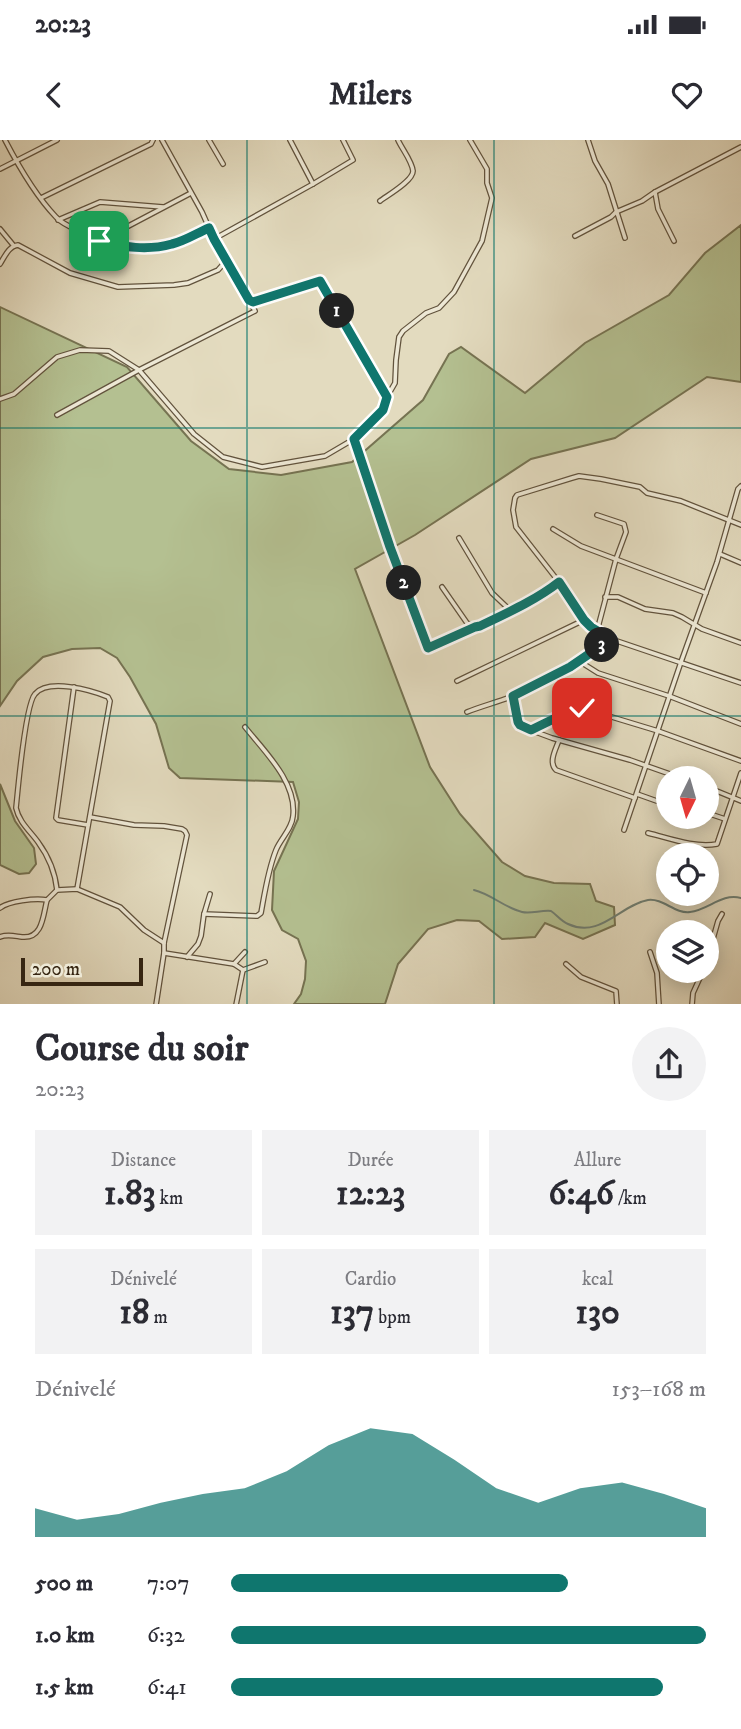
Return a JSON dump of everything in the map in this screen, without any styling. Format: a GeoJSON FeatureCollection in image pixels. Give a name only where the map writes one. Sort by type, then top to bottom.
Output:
{"type":"FeatureCollection","features":[{"type":"Feature","properties":{"kind":"street"},"geometry":{"type":"LineString","coordinates":[[5,140],[16,161],[58,220],[99,241],[122,247],[148,249],[175,244],[209,228]]}},
{"type":"Feature","properties":{"kind":"street"},"geometry":{"type":"LineString","coordinates":[[0,169],[57,140]]}},
{"type":"Feature","properties":{"kind":"street"},"geometry":{"type":"LineString","coordinates":[[41,198],[151,144],[153,140]]}},
{"type":"Feature","properties":{"kind":"street"},"geometry":{"type":"LineString","coordinates":[[57,415],[255,311],[162,140]]}},
{"type":"Feature","properties":{"kind":"street"},"geometry":{"type":"LineString","coordinates":[[209,140],[223,164]]}},
{"type":"Feature","properties":{"kind":"street"},"geometry":{"type":"LineString","coordinates":[[289,140],[313,184]]}},
{"type":"Feature","properties":{"kind":"street"},"geometry":{"type":"LineString","coordinates":[[214,239],[353,160],[343,140]]}},
{"type":"Feature","properties":{"kind":"street"},"geometry":{"type":"LineString","coordinates":[[380,201],[413,174],[398,140]]}},
{"type":"Feature","properties":{"kind":"street"},"geometry":{"type":"LineString","coordinates":[[0,399],[14,394],[57,357],[80,350],[109,351],[139,370],[194,434],[223,457],[262,467],[325,456],[354,439],[383,410],[396,383],[399,337],[426,313],[439,308],[454,292],[482,241],[492,198],[487,183],[487,169],[470,140]]}},
{"type":"Feature","properties":{"kind":"street"},"geometry":{"type":"LineString","coordinates":[[588,140],[595,161],[608,184],[625,238]]}},
{"type":"Feature","properties":{"kind":"street"},"geometry":{"type":"LineString","coordinates":[[575,236],[741,147]]}},
{"type":"Feature","properties":{"kind":"street"},"geometry":{"type":"LineString","coordinates":[[655,192],[658,209],[674,241]]}},
{"type":"Feature","properties":{"kind":"street"},"geometry":{"type":"LineString","coordinates":[[99,241],[191,193]]}},
{"type":"Feature","properties":{"kind":"street"},"geometry":{"type":"LineString","coordinates":[[58,220],[100,202],[163,208]]}},
{"type":"Feature","properties":{"kind":"street"},"geometry":{"type":"LineString","coordinates":[[0,229],[14,246]]}},
{"type":"Feature","properties":{"kind":"street"},"geometry":{"type":"LineString","coordinates":[[0,264],[14,246],[19,245],[70,273],[118,287],[188,283],[218,270],[226,261]]}},
{"type":"Feature","properties":{"kind":"street"},"geometry":{"type":"LineString","coordinates":[[249,300],[257,301],[320,281],[387,397]]}},
{"type":"Feature","properties":{"kind":"street"},"geometry":{"type":"LineString","coordinates":[[354,439],[390,547],[428,648],[510,611],[559,582]]}},
{"type":"Feature","properties":{"kind":"street"},"geometry":{"type":"LineString","coordinates":[[741,525],[681,501],[647,493],[640,487],[579,477],[517,495],[513,510],[516,527],[559,582],[584,620],[597,631],[611,639],[741,682]]}},
{"type":"Feature","properties":{"kind":"street"},"geometry":{"type":"LineString","coordinates":[[624,830],[741,486]]}},
{"type":"Feature","properties":{"kind":"street"},"geometry":{"type":"LineString","coordinates":[[597,514],[624,524],[626,528],[597,631]]}},
{"type":"Feature","properties":{"kind":"street"},"geometry":{"type":"LineString","coordinates":[[553,529],[581,546],[706,593]]}},
{"type":"Feature","properties":{"kind":"street"},"geometry":{"type":"LineString","coordinates":[[459,538],[492,593],[510,611]]}},
{"type":"Feature","properties":{"kind":"street"},"geometry":{"type":"LineString","coordinates":[[719,553],[741,563]]}},
{"type":"Feature","properties":{"kind":"street"},"geometry":{"type":"LineString","coordinates":[[442,587],[467,623],[475,627]]}},
{"type":"Feature","properties":{"kind":"street"},"geometry":{"type":"LineString","coordinates":[[605,597],[618,597],[645,609],[673,613],[741,643]]}},
{"type":"Feature","properties":{"kind":"street"},"geometry":{"type":"LineString","coordinates":[[457,681],[584,620]]}},
{"type":"Feature","properties":{"kind":"street"},"geometry":{"type":"LineString","coordinates":[[467,712],[513,696],[579,662],[611,639]]}},
{"type":"Feature","properties":{"kind":"street"},"geometry":{"type":"LineString","coordinates":[[579,662],[598,673],[669,696],[741,724]]}},
{"type":"Feature","properties":{"kind":"street"},"geometry":{"type":"LineString","coordinates":[[57,890],[51,863],[17,812],[30,701],[40,690],[48,687],[74,688],[102,694],[110,701],[76,889]]}},
{"type":"Feature","properties":{"kind":"street"},"geometry":{"type":"LineString","coordinates":[[74,688],[56,818],[88,825]]}},
{"type":"Feature","properties":{"kind":"street"},"geometry":{"type":"LineString","coordinates":[[513,696],[520,725],[559,740],[656,769]]}},
{"type":"Feature","properties":{"kind":"street"},"geometry":{"type":"LineString","coordinates":[[531,730],[572,710],[582,708],[658,731],[741,761]]}},
{"type":"Feature","properties":{"kind":"street"},"geometry":{"type":"LineString","coordinates":[[204,914],[257,916],[261,913],[276,850],[293,821],[293,805],[286,783],[277,767],[245,727]]}},
{"type":"Feature","properties":{"kind":"street"},"geometry":{"type":"LineString","coordinates":[[559,740],[551,762],[556,770],[656,802]]}},
{"type":"Feature","properties":{"kind":"street"},"geometry":{"type":"LineString","coordinates":[[648,833],[678,841],[717,844],[741,773]]}},
{"type":"Feature","properties":{"kind":"street"},"geometry":{"type":"LineString","coordinates":[[719,792],[741,801]]}},
{"type":"Feature","properties":{"kind":"street"},"geometry":{"type":"LineString","coordinates":[[90,817],[134,825],[182,829],[187,835],[164,943],[156,1004]]}},
{"type":"Feature","properties":{"kind":"street"},"geometry":{"type":"LineString","coordinates":[[719,817],[725,819]]}},
{"type":"Feature","properties":{"kind":"street"},"geometry":{"type":"LineString","coordinates":[[0,937],[32,937],[40,927],[47,900],[57,890],[76,889],[120,907],[164,943]]}},
{"type":"Feature","properties":{"kind":"street"},"geometry":{"type":"LineString","coordinates":[[187,957],[201,936],[210,894]]}},
{"type":"Feature","properties":{"kind":"street"},"geometry":{"type":"LineString","coordinates":[[0,908],[6,904],[47,900]]}},
{"type":"Feature","properties":{"kind":"street"},"geometry":{"type":"LineString","coordinates":[[719,921],[722,914]]}},
{"type":"Feature","properties":{"kind":"street"},"geometry":{"type":"LineString","coordinates":[[234,964],[246,952]]}},
{"type":"Feature","properties":{"kind":"street"},"geometry":{"type":"LineString","coordinates":[[650,952],[658,983],[659,1004]]}},
{"type":"Feature","properties":{"kind":"street"},"geometry":{"type":"LineString","coordinates":[[164,953],[234,964],[243,970]]}},
{"type":"Feature","properties":{"kind":"street"},"geometry":{"type":"LineString","coordinates":[[243,970],[265,962]]}},
{"type":"Feature","properties":{"kind":"street"},"geometry":{"type":"LineString","coordinates":[[566,964],[581,977],[616,991],[617,1004]]}},
{"type":"Feature","properties":{"kind":"street"},"geometry":{"type":"LineString","coordinates":[[236,1004],[243,970]]}},
{"type":"Feature","properties":{"kind":"street"},"geometry":{"type":"LineString","coordinates":[[692,1004],[698,983]]}},
{"type":"Feature","properties":{"kind":"green space"},"geometry":{"type":"Polygon","coordinates":[[[741,225],[741,382],[707,377],[615,438],[531,459],[415,535],[355,569],[430,767],[460,814],[502,862],[525,876],[554,883],[590,884],[596,901],[614,907],[615,925],[583,939],[545,923],[535,937],[502,939],[479,921],[457,920],[428,929],[398,964],[385,1004],[294,1004],[301,994],[306,961],[298,939],[282,930],[272,910],[274,871],[298,819],[299,802],[293,782],[180,778],[169,768],[156,724],[130,677],[117,658],[100,648],[72,649],[43,657],[17,681],[0,706],[0,307],[127,367],[191,441],[229,469],[281,475],[352,462],[423,400],[449,354],[461,347],[525,393],[585,343],[669,295],[705,253],[741,225]]]}},
{"type":"Feature","properties":{"kind":"green space"},"geometry":{"type":"Polygon","coordinates":[[[0,784],[15,821],[34,848],[36,864],[29,873],[19,874],[0,865],[0,784]]]}},
{"type":"Feature","properties":{"kind":"waterway"},"geometry":{"type":"LineString","coordinates":[[474,890],[522,912],[551,911],[566,923],[579,927],[600,924],[648,900],[690,912],[727,898],[741,898]]}},
{"type":"Feature","properties":{"kind":"route"},"geometry":{"type":"LineString","coordinates":[[99,241],[122,247],[148,249],[175,244],[209,228],[249,300],[253,302],[320,281],[387,397],[383,410],[354,439],[390,547],[428,648],[518,608],[559,582],[584,620],[611,639],[570,667],[513,696],[518,722],[531,730],[572,710],[582,708]]}}]}
